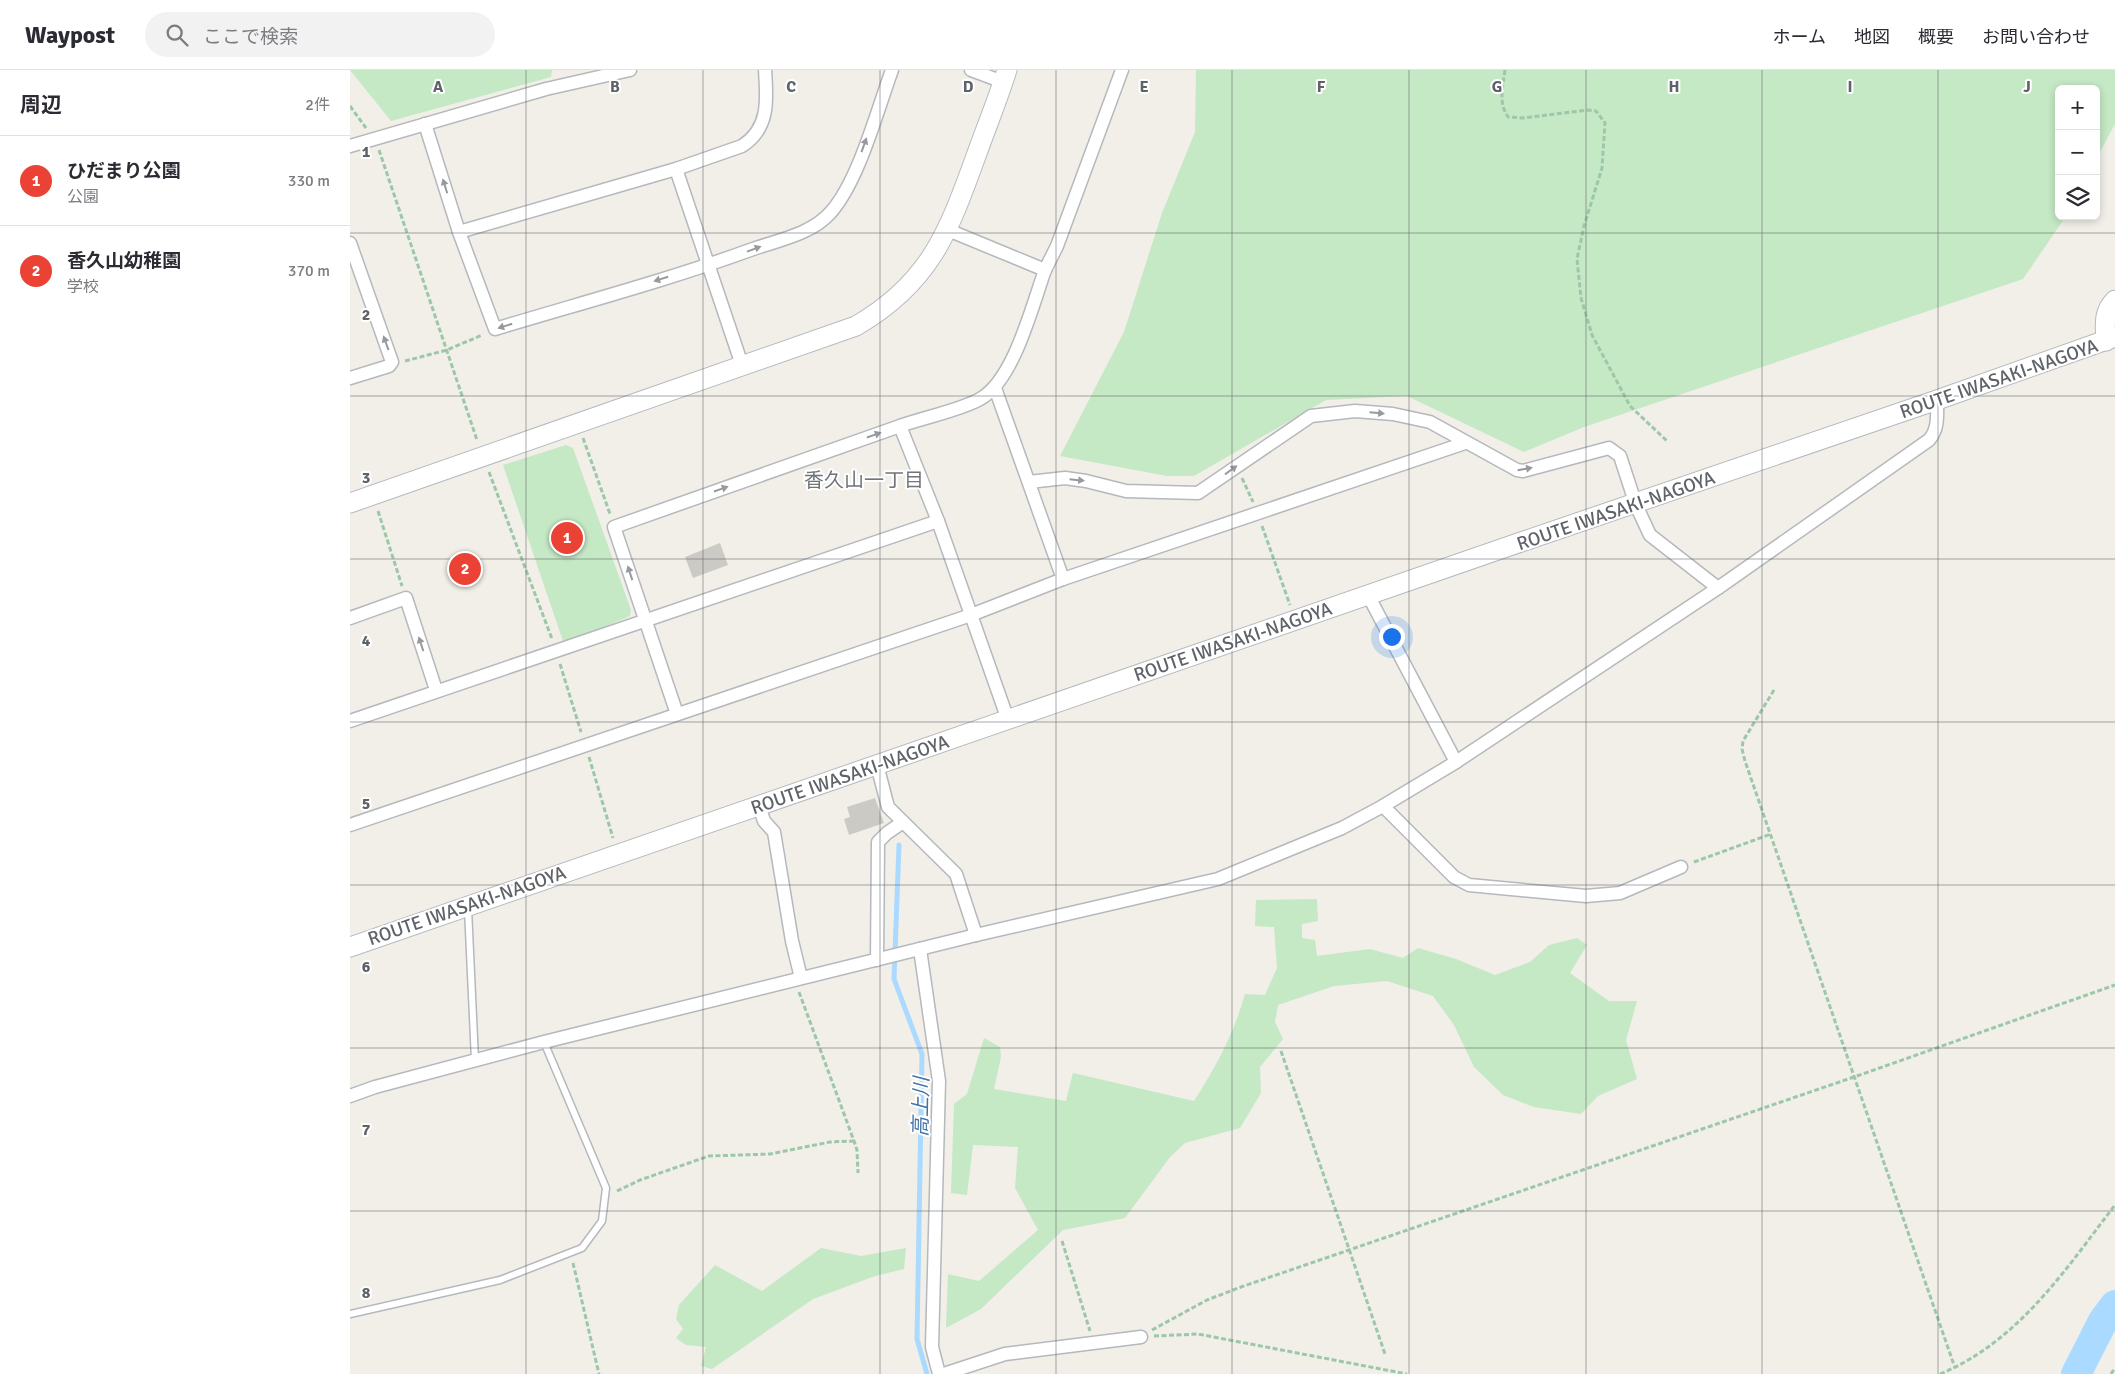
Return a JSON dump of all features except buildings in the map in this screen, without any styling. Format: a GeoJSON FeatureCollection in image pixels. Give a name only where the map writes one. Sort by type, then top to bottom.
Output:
{"type":"FeatureCollection","features":[{"type":"Feature","properties":{"kind":"main road"},"geometry":{"type":"LineString","coordinates":[[350,503],[856,326],[871,317],[908,289],[924,270],[948,230],[1005,76]]}},
{"type":"Feature","properties":{"kind":"main road"},"geometry":{"type":"LineString","coordinates":[[2110,339],[2104,318],[2108,306],[2115,300]]}},
{"type":"Feature","properties":{"kind":"main road","name":"ROUTE IWASAKI-NAGOYA"},"geometry":{"type":"LineString","coordinates":[[350,947],[1295,620],[1636,505],[2110,339]]}},
{"type":"Feature","properties":{"kind":"street"},"geometry":{"type":"LineString","coordinates":[[350,146],[546,89],[630,70]]}},
{"type":"Feature","properties":{"kind":"street"},"geometry":{"type":"LineString","coordinates":[[459,232],[676,169],[749,142],[764,121],[766,112],[765,70]]}},
{"type":"Feature","properties":{"kind":"street"},"geometry":{"type":"LineString","coordinates":[[425,124],[459,232],[495,329],[708,266],[800,233],[822,222],[841,200],[851,181],[892,70]]}},
{"type":"Feature","properties":{"kind":"street"},"geometry":{"type":"LineString","coordinates":[[971,70],[1005,76]]}},
{"type":"Feature","properties":{"kind":"street"},"geometry":{"type":"LineString","coordinates":[[677,714],[614,527],[980,399],[995,388],[1010,366],[1122,70]]}},
{"type":"Feature","properties":{"kind":"street"},"geometry":{"type":"LineString","coordinates":[[676,169],[742,365]]}},
{"type":"Feature","properties":{"kind":"street"},"geometry":{"type":"LineString","coordinates":[[948,230],[1045,270]]}},
{"type":"Feature","properties":{"kind":"street"},"geometry":{"type":"LineString","coordinates":[[350,243],[353,264],[392,362],[391,365],[350,378]]}},
{"type":"Feature","properties":{"kind":"street"},"geometry":{"type":"LineString","coordinates":[[995,388],[1063,579]]}},
{"type":"Feature","properties":{"kind":"street"},"geometry":{"type":"LineString","coordinates":[[350,1096],[375,1087],[544,1042],[976,935],[1218,879],[1342,828],[1383,806],[1456,762],[1718,588],[1929,440],[1935,434],[1937,400]]}},
{"type":"Feature","properties":{"kind":"street"},"geometry":{"type":"LineString","coordinates":[[1029,482],[1065,478],[1126,491],[1198,493],[1311,416],[1330,412],[1393,414],[1430,422],[1465,443],[1517,470],[1523,471],[1609,448],[1620,456],[1636,505],[1646,528],[1655,540],[1718,588]]}},
{"type":"Feature","properties":{"kind":"street"},"geometry":{"type":"LineString","coordinates":[[900,426],[938,521],[1008,720]]}},
{"type":"Feature","properties":{"kind":"street"},"geometry":{"type":"LineString","coordinates":[[350,825],[586,747],[677,714],[971,615],[1063,579],[1465,443]]}},
{"type":"Feature","properties":{"kind":"street"},"geometry":{"type":"LineString","coordinates":[[350,721],[436,690],[938,521]]}},
{"type":"Feature","properties":{"kind":"street"},"geometry":{"type":"LineString","coordinates":[[1368,595],[1456,762]]}},
{"type":"Feature","properties":{"kind":"street"},"geometry":{"type":"LineString","coordinates":[[350,618],[406,598],[436,690]]}},
{"type":"Feature","properties":{"kind":"street"},"geometry":{"type":"LineString","coordinates":[[876,765],[888,807],[956,874],[976,935]]}},
{"type":"Feature","properties":{"kind":"street"},"geometry":{"type":"LineString","coordinates":[[759,806],[764,821],[774,832],[798,979]]}},
{"type":"Feature","properties":{"kind":"street"},"geometry":{"type":"LineString","coordinates":[[1383,806],[1454,877],[1469,885],[1586,896],[1620,892],[1681,867]]}},
{"type":"Feature","properties":{"kind":"street"},"geometry":{"type":"LineString","coordinates":[[882,958],[878,842],[887,833],[904,822]]}},
{"type":"Feature","properties":{"kind":"street"},"geometry":{"type":"LineString","coordinates":[[920,949],[939,1081],[932,1347],[939,1374]]}},
{"type":"Feature","properties":{"kind":"street"},"geometry":{"type":"LineString","coordinates":[[944,1374],[1005,1354],[1141,1337]]}},
{"type":"Feature","properties":{"kind":"lane"},"geometry":{"type":"LineString","coordinates":[[468,906],[475,1060]]}},
{"type":"Feature","properties":{"kind":"lane"},"geometry":{"type":"LineString","coordinates":[[350,1314],[500,1280],[582,1248],[602,1221],[606,1188],[544,1042]]}},
{"type":"Feature","properties":{"kind":"path"},"geometry":{"type":"LineString","coordinates":[[1505,70],[1501,99],[1503,110],[1508,117],[1523,118],[1588,110],[1596,111],[1605,123],[1602,168],[1584,226],[1577,259],[1580,298],[1592,335],[1630,406],[1667,442]]}},
{"type":"Feature","properties":{"kind":"path"},"geometry":{"type":"LineString","coordinates":[[350,106],[375,140],[482,456],[556,651],[618,854]]}},
{"type":"Feature","properties":{"kind":"path"},"geometry":{"type":"LineString","coordinates":[[392,362],[402,362],[447,350],[495,329]]}},
{"type":"Feature","properties":{"kind":"path"},"geometry":{"type":"LineString","coordinates":[[579,424],[614,527]]}},
{"type":"Feature","properties":{"kind":"path"},"geometry":{"type":"LineString","coordinates":[[1237,465],[1258,514],[1295,620]]}},
{"type":"Feature","properties":{"kind":"path"},"geometry":{"type":"LineString","coordinates":[[373,495],[406,598]]}},
{"type":"Feature","properties":{"kind":"path"},"geometry":{"type":"LineString","coordinates":[[1774,690],[1743,741],[1742,749],[1955,1368]]}},
{"type":"Feature","properties":{"kind":"path"},"geometry":{"type":"LineString","coordinates":[[1681,867],[1771,834]]}},
{"type":"Feature","properties":{"kind":"path"},"geometry":{"type":"LineString","coordinates":[[798,979],[854,1140],[857,1150],[858,1173]]}},
{"type":"Feature","properties":{"kind":"path"},"geometry":{"type":"LineString","coordinates":[[1141,1337],[1207,1300],[2115,985]]}},
{"type":"Feature","properties":{"kind":"path"},"geometry":{"type":"LineString","coordinates":[[1281,1051],[1385,1354]]}},
{"type":"Feature","properties":{"kind":"path"},"geometry":{"type":"LineString","coordinates":[[605,1196],[640,1180],[709,1156],[770,1154],[854,1140]]}},
{"type":"Feature","properties":{"kind":"path"},"geometry":{"type":"LineString","coordinates":[[1940,1374],[1955,1368],[1986,1349],[2025,1316],[2066,1269],[2115,1205]]}},
{"type":"Feature","properties":{"kind":"path"},"geometry":{"type":"LineString","coordinates":[[1062,1241],[1087,1320],[1092,1343]]}},
{"type":"Feature","properties":{"kind":"path"},"geometry":{"type":"LineString","coordinates":[[571,1253],[599,1374]]}},
{"type":"Feature","properties":{"kind":"path"},"geometry":{"type":"LineString","coordinates":[[1141,1337],[1198,1334],[1407,1374]]}},
{"type":"Feature","properties":{"kind":"path"},"geometry":{"type":"LineString","coordinates":[[2111,1374],[2115,1368]]}},
{"type":"Feature","properties":{"kind":"green space"},"geometry":{"type":"Polygon","coordinates":[[[350,70],[552,70],[551,77],[391,121],[350,70]]]}},
{"type":"Feature","properties":{"kind":"green space"},"geometry":{"type":"Polygon","coordinates":[[[1196,70],[2115,70],[2115,124],[2100,152],[2100,85],[2055,85],[2055,220],[2063,220],[2023,279],[1584,427],[1524,452],[1407,396],[1326,400],[1194,476],[1167,476],[1060,456],[1124,332],[1162,213],[1195,132],[1196,70]]]}},
{"type":"Feature","properties":{"kind":"green space"},"geometry":{"type":"Polygon","coordinates":[[[566,445],[573,448],[631,610],[630,616],[564,644],[503,465],[566,445]]]}},
{"type":"Feature","properties":{"kind":"green space"},"geometry":{"type":"Polygon","coordinates":[[[1317,899],[1318,921],[1302,924],[1302,938],[1315,940],[1317,956],[1370,949],[1403,958],[1418,948],[1456,959],[1495,975],[1530,962],[1549,945],[1577,938],[1587,945],[1570,973],[1609,1001],[1637,1001],[1626,1040],[1637,1079],[1598,1096],[1581,1114],[1534,1107],[1503,1095],[1474,1067],[1454,1025],[1433,996],[1387,981],[1334,986],[1278,1005],[1275,1022],[1283,1039],[1260,1067],[1261,1093],[1240,1128],[1185,1143],[1170,1157],[1125,1218],[1063,1230],[981,1309],[946,1328],[948,1274],[979,1281],[1038,1230],[1015,1188],[1018,1147],[973,1145],[967,1195],[951,1193],[954,1104],[967,1094],[984,1038],[1000,1047],[1001,1057],[994,1089],[1066,1101],[1073,1073],[1194,1101],[1224,1049],[1245,994],[1265,995],[1277,968],[1274,927],[1255,926],[1256,900],[1317,899]]]}},
{"type":"Feature","properties":{"kind":"green space"},"geometry":{"type":"Polygon","coordinates":[[[821,1248],[861,1256],[906,1248],[904,1269],[875,1276],[813,1299],[712,1369],[701,1366],[706,1347],[686,1345],[676,1338],[683,1329],[676,1319],[679,1305],[715,1265],[762,1291],[821,1248]]]}},
{"type":"Feature","properties":{"kind":"waterway","name":"高上川"},"geometry":{"type":"LineString","coordinates":[[899,845],[894,979],[922,1054],[917,1339],[927,1374]]}},
{"type":"Feature","properties":{"kind":"waterway"},"geometry":{"type":"LineString","coordinates":[[2076,1374],[2103,1321],[2115,1305]]}},
{"type":"Feature","properties":{"kind":"place","name":"ひだまり公園"},"geometry":{"type":"Point","coordinates":[567,538]}},
{"type":"Feature","properties":{"kind":"place","name":"香久山幼稚園"},"geometry":{"type":"Point","coordinates":[465,569]}},
{"type":"Feature","properties":{"kind":"district","name":"香久山一丁目"},"geometry":{"type":"Point","coordinates":[864,480]}}]}
